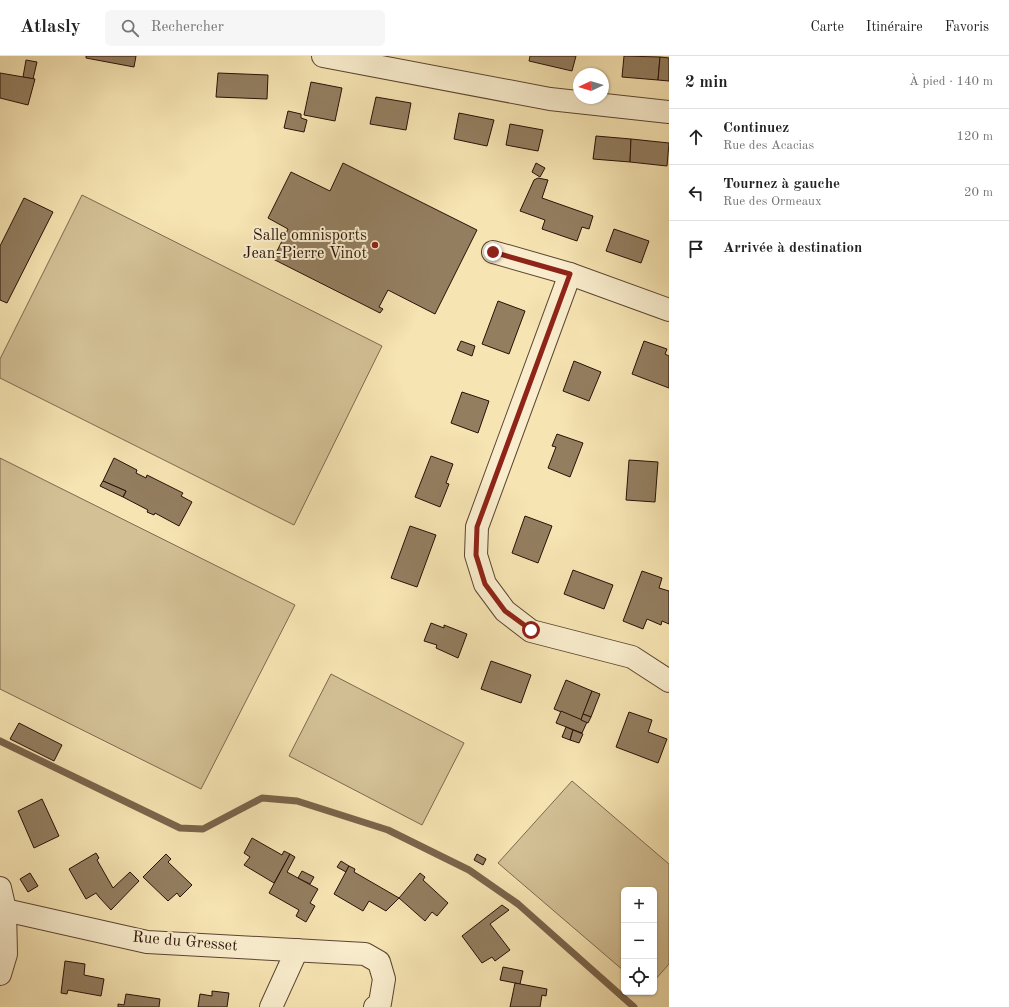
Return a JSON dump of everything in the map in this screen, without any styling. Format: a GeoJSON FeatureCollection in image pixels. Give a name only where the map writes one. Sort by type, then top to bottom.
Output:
{"type":"FeatureCollection","features":[{"type":"Feature","properties":{"kind":"street"},"geometry":{"type":"LineString","coordinates":[[323,56],[550,99],[669,112]]}},
{"type":"Feature","properties":{"kind":"street"},"geometry":{"type":"LineString","coordinates":[[493,252],[570,274],[669,310]]}},
{"type":"Feature","properties":{"kind":"street"},"geometry":{"type":"LineString","coordinates":[[570,274],[477,527],[476,555],[485,584],[505,611],[531,630],[632,658],[669,680]]}},
{"type":"Feature","properties":{"kind":"street"},"geometry":{"type":"LineString","coordinates":[[0,888],[5,910],[6,954],[0,974]]}},
{"type":"Feature","properties":{"kind":"street","name":"Rue du Gresset"},"geometry":{"type":"LineString","coordinates":[[5,910],[147,942],[365,954],[379,962],[384,979],[380,1003],[375,1007]]}},
{"type":"Feature","properties":{"kind":"street"},"geometry":{"type":"LineString","coordinates":[[271,1007],[297,950]]}},
{"type":"Feature","properties":{"kind":"shaded area"},"geometry":{"type":"Polygon","coordinates":[[[82,195],[382,346],[294,525],[0,378],[0,359],[82,195]]]}},
{"type":"Feature","properties":{"kind":"shaded area"},"geometry":{"type":"Polygon","coordinates":[[[0,458],[295,605],[201,789],[0,689],[0,458]]]}},
{"type":"Feature","properties":{"kind":"shaded area"},"geometry":{"type":"Polygon","coordinates":[[[331,674],[464,743],[422,825],[289,756],[331,674]]]}},
{"type":"Feature","properties":{"kind":"shaded area"},"geometry":{"type":"Polygon","coordinates":[[[572,781],[669,864],[669,964],[657,978],[657,887],[621,887],[621,968],[498,863],[572,781]]]}},
{"type":"Feature","properties":{"kind":"building"},"geometry":{"type":"Polygon","coordinates":[[[86,56],[136,56],[134,67],[86,58],[86,56]]]}},
{"type":"Feature","properties":{"kind":"building"},"geometry":{"type":"Polygon","coordinates":[[[530,56],[576,56],[572,71],[529,61],[530,56]]]}},
{"type":"Feature","properties":{"kind":"building"},"geometry":{"type":"Polygon","coordinates":[[[624,56],[660,57],[658,80],[622,77],[624,56]]]}},
{"type":"Feature","properties":{"kind":"building"},"geometry":{"type":"Polygon","coordinates":[[[660,57],[669,58],[669,81],[658,80],[660,57]]]}},
{"type":"Feature","properties":{"kind":"building"},"geometry":{"type":"Polygon","coordinates":[[[26,60],[37,62],[33,79],[23,77],[26,60]]]}},
{"type":"Feature","properties":{"kind":"building"},"geometry":{"type":"Polygon","coordinates":[[[0,73],[35,79],[28,105],[0,98],[0,73]]]}},
{"type":"Feature","properties":{"kind":"building"},"geometry":{"type":"Polygon","coordinates":[[[218,73],[268,75],[267,99],[216,97],[218,73]]]}},
{"type":"Feature","properties":{"kind":"building"},"geometry":{"type":"Polygon","coordinates":[[[311,82],[342,88],[335,121],[304,115],[311,82]]]}},
{"type":"Feature","properties":{"kind":"building"},"geometry":{"type":"Polygon","coordinates":[[[376,97],[411,103],[406,130],[370,124],[376,97]]]}},
{"type":"Feature","properties":{"kind":"building"},"geometry":{"type":"Polygon","coordinates":[[[288,111],[301,114],[301,118],[307,120],[304,132],[284,128],[288,111]]]}},
{"type":"Feature","properties":{"kind":"building"},"geometry":{"type":"Polygon","coordinates":[[[459,113],[494,120],[487,146],[454,139],[459,113]]]}},
{"type":"Feature","properties":{"kind":"building"},"geometry":{"type":"Polygon","coordinates":[[[510,124],[543,130],[538,151],[506,145],[510,124]]]}},
{"type":"Feature","properties":{"kind":"building"},"geometry":{"type":"Polygon","coordinates":[[[596,136],[631,139],[630,162],[593,159],[596,136]]]}},
{"type":"Feature","properties":{"kind":"building"},"geometry":{"type":"Polygon","coordinates":[[[631,139],[669,143],[667,166],[630,162],[631,139]]]}},
{"type":"Feature","properties":{"kind":"building","name":"Salle omnisports Jean-Pierre Vinot"},"geometry":{"type":"Polygon","coordinates":[[[343,163],[477,230],[435,314],[388,290],[379,307],[383,309],[380,313],[273,259],[288,229],[268,218],[291,172],[330,191],[343,163]]]}},
{"type":"Feature","properties":{"kind":"building"},"geometry":{"type":"Polygon","coordinates":[[[536,163],[545,168],[540,177],[532,172],[536,163]]]}},
{"type":"Feature","properties":{"kind":"building"},"geometry":{"type":"Polygon","coordinates":[[[538,178],[548,180],[542,198],[593,216],[589,229],[582,227],[577,241],[542,229],[545,220],[520,211],[534,180],[538,178]]]}},
{"type":"Feature","properties":{"kind":"building"},"geometry":{"type":"Polygon","coordinates":[[[24,198],[53,212],[7,303],[0,300],[0,246],[24,198]]]}},
{"type":"Feature","properties":{"kind":"building"},"geometry":{"type":"Polygon","coordinates":[[[614,229],[649,241],[641,263],[606,251],[614,229]]]}},
{"type":"Feature","properties":{"kind":"building"},"geometry":{"type":"Polygon","coordinates":[[[498,301],[525,311],[509,354],[482,344],[498,301]]]}},
{"type":"Feature","properties":{"kind":"building"},"geometry":{"type":"Polygon","coordinates":[[[461,341],[475,346],[472,356],[457,350],[461,341]]]}},
{"type":"Feature","properties":{"kind":"building"},"geometry":{"type":"Polygon","coordinates":[[[644,341],[667,349],[665,354],[669,356],[669,388],[632,374],[644,341]]]}},
{"type":"Feature","properties":{"kind":"building"},"geometry":{"type":"Polygon","coordinates":[[[574,361],[601,372],[589,401],[563,391],[574,361]]]}},
{"type":"Feature","properties":{"kind":"building"},"geometry":{"type":"Polygon","coordinates":[[[462,392],[489,401],[478,433],[451,423],[462,392]]]}},
{"type":"Feature","properties":{"kind":"building"},"geometry":{"type":"Polygon","coordinates":[[[557,434],[583,443],[570,477],[548,468],[556,447],[552,446],[557,434]]]}},
{"type":"Feature","properties":{"kind":"building"},"geometry":{"type":"Polygon","coordinates":[[[431,456],[453,464],[446,483],[449,484],[440,507],[415,497],[431,456]]]}},
{"type":"Feature","properties":{"kind":"building"},"geometry":{"type":"Polygon","coordinates":[[[114,458],[137,470],[136,473],[146,478],[147,475],[183,493],[181,496],[192,502],[179,526],[155,513],[154,515],[147,512],[148,510],[123,497],[126,491],[103,481],[114,458]]]}},
{"type":"Feature","properties":{"kind":"building"},"geometry":{"type":"Polygon","coordinates":[[[629,460],[658,462],[655,502],[626,500],[629,460]]]}},
{"type":"Feature","properties":{"kind":"building"},"geometry":{"type":"Polygon","coordinates":[[[103,481],[126,491],[123,497],[100,486],[103,481]]]}},
{"type":"Feature","properties":{"kind":"building"},"geometry":{"type":"Polygon","coordinates":[[[525,516],[552,526],[538,563],[512,553],[525,516]]]}},
{"type":"Feature","properties":{"kind":"building"},"geometry":{"type":"Polygon","coordinates":[[[410,526],[436,535],[417,587],[391,578],[410,526]]]}},
{"type":"Feature","properties":{"kind":"building"},"geometry":{"type":"Polygon","coordinates":[[[573,570],[613,585],[604,609],[564,594],[573,570]]]}},
{"type":"Feature","properties":{"kind":"building"},"geometry":{"type":"Polygon","coordinates":[[[642,571],[662,578],[659,588],[669,591],[669,624],[662,621],[661,625],[647,619],[643,629],[623,621],[642,571]]]}},
{"type":"Feature","properties":{"kind":"building"},"geometry":{"type":"Polygon","coordinates":[[[431,623],[444,628],[444,625],[467,634],[458,658],[436,648],[437,645],[424,641],[431,623]]]}},
{"type":"Feature","properties":{"kind":"building"},"geometry":{"type":"Polygon","coordinates":[[[491,661],[531,675],[521,703],[481,689],[491,661]]]}},
{"type":"Feature","properties":{"kind":"building"},"geometry":{"type":"Polygon","coordinates":[[[566,680],[592,691],[581,720],[554,709],[566,680]]]}},
{"type":"Feature","properties":{"kind":"building"},"geometry":{"type":"Polygon","coordinates":[[[592,691],[600,694],[591,717],[583,714],[592,691]]]}},
{"type":"Feature","properties":{"kind":"building"},"geometry":{"type":"Polygon","coordinates":[[[561,711],[587,722],[582,733],[556,723],[561,711]]]}},
{"type":"Feature","properties":{"kind":"building"},"geometry":{"type":"Polygon","coordinates":[[[629,712],[652,720],[648,732],[667,739],[658,763],[616,747],[629,712]]]}},
{"type":"Feature","properties":{"kind":"building"},"geometry":{"type":"Polygon","coordinates":[[[583,714],[591,717],[588,723],[581,720],[583,714]]]}},
{"type":"Feature","properties":{"kind":"building"},"geometry":{"type":"Polygon","coordinates":[[[19,723],[62,745],[54,761],[10,739],[19,723]]]}},
{"type":"Feature","properties":{"kind":"building"},"geometry":{"type":"Polygon","coordinates":[[[566,727],[573,730],[570,740],[562,737],[566,727]]]}},
{"type":"Feature","properties":{"kind":"building"},"geometry":{"type":"Polygon","coordinates":[[[573,730],[583,734],[579,743],[570,740],[573,730]]]}},
{"type":"Feature","properties":{"kind":"building"},"geometry":{"type":"Polygon","coordinates":[[[42,799],[59,836],[34,848],[18,811],[42,799]]]}},
{"type":"Feature","properties":{"kind":"building"},"geometry":{"type":"Polygon","coordinates":[[[252,838],[282,855],[284,851],[290,854],[274,883],[244,865],[250,857],[244,853],[252,838]]]}},
{"type":"Feature","properties":{"kind":"building"},"geometry":{"type":"Polygon","coordinates":[[[96,853],[99,858],[97,860],[113,888],[130,872],[139,881],[111,910],[96,893],[86,899],[69,869],[96,853]]]}},
{"type":"Feature","properties":{"kind":"building"},"geometry":{"type":"Polygon","coordinates":[[[166,854],[171,859],[168,862],[192,885],[180,897],[177,893],[168,901],[143,877],[166,854]]]}},
{"type":"Feature","properties":{"kind":"building"},"geometry":{"type":"Polygon","coordinates":[[[290,854],[295,857],[287,872],[318,889],[310,903],[315,906],[306,922],[296,916],[299,910],[269,893],[290,854]]]}},
{"type":"Feature","properties":{"kind":"building"},"geometry":{"type":"Polygon","coordinates":[[[477,854],[486,859],[483,865],[474,860],[477,854]]]}},
{"type":"Feature","properties":{"kind":"building"},"geometry":{"type":"Polygon","coordinates":[[[341,861],[349,866],[346,872],[337,867],[341,861]]]}},
{"type":"Feature","properties":{"kind":"building"},"geometry":{"type":"Polygon","coordinates":[[[349,866],[355,869],[354,872],[399,898],[386,911],[369,901],[363,911],[334,894],[349,866]]]}},
{"type":"Feature","properties":{"kind":"building"},"geometry":{"type":"Polygon","coordinates":[[[302,871],[314,877],[310,884],[298,878],[302,871]]]}},
{"type":"Feature","properties":{"kind":"building"},"geometry":{"type":"Polygon","coordinates":[[[30,873],[38,886],[28,892],[20,879],[30,873]]]}},
{"type":"Feature","properties":{"kind":"building"},"geometry":{"type":"Polygon","coordinates":[[[420,873],[425,877],[423,880],[448,903],[437,916],[432,912],[425,921],[399,898],[420,873]]]}},
{"type":"Feature","properties":{"kind":"building"},"geometry":{"type":"Polygon","coordinates":[[[502,905],[509,910],[490,924],[510,950],[495,961],[492,957],[482,963],[462,936],[502,905]]]}},
{"type":"Feature","properties":{"kind":"building"},"geometry":{"type":"Polygon","coordinates":[[[65,961],[85,964],[84,975],[104,979],[101,996],[68,990],[67,994],[61,993],[65,961]]]}},
{"type":"Feature","properties":{"kind":"building"},"geometry":{"type":"Polygon","coordinates":[[[503,967],[523,971],[520,984],[500,980],[503,967]]]}},
{"type":"Feature","properties":{"kind":"building"},"geometry":{"type":"Polygon","coordinates":[[[515,983],[547,989],[546,996],[542,995],[540,1007],[510,1007],[515,983]]]}},
{"type":"Feature","properties":{"kind":"building"},"geometry":{"type":"Polygon","coordinates":[[[212,991],[229,993],[227,1007],[198,1007],[200,994],[212,996],[212,991]]]}},
{"type":"Feature","properties":{"kind":"building"},"geometry":{"type":"Polygon","coordinates":[[[126,994],[160,999],[159,1007],[118,1007],[118,1004],[124,1005],[126,994]]]}},
{"type":"Feature","properties":{"kind":"waterway"},"geometry":{"type":"LineString","coordinates":[[0,741],[180,828],[203,829],[262,798],[297,801],[388,830],[469,870],[518,904],[634,1007]]}},
{"type":"Feature","properties":{"kind":"place","name":"Salle omnisports Jean-Pierre Vinot"},"geometry":{"type":"Point","coordinates":[375,245]}},
{"type":"Feature","properties":{"kind":"route"},"geometry":{"type":"LineString","coordinates":[[493,252],[570,274],[477,527],[476,555],[485,584],[505,611],[531,630]]}}]}
